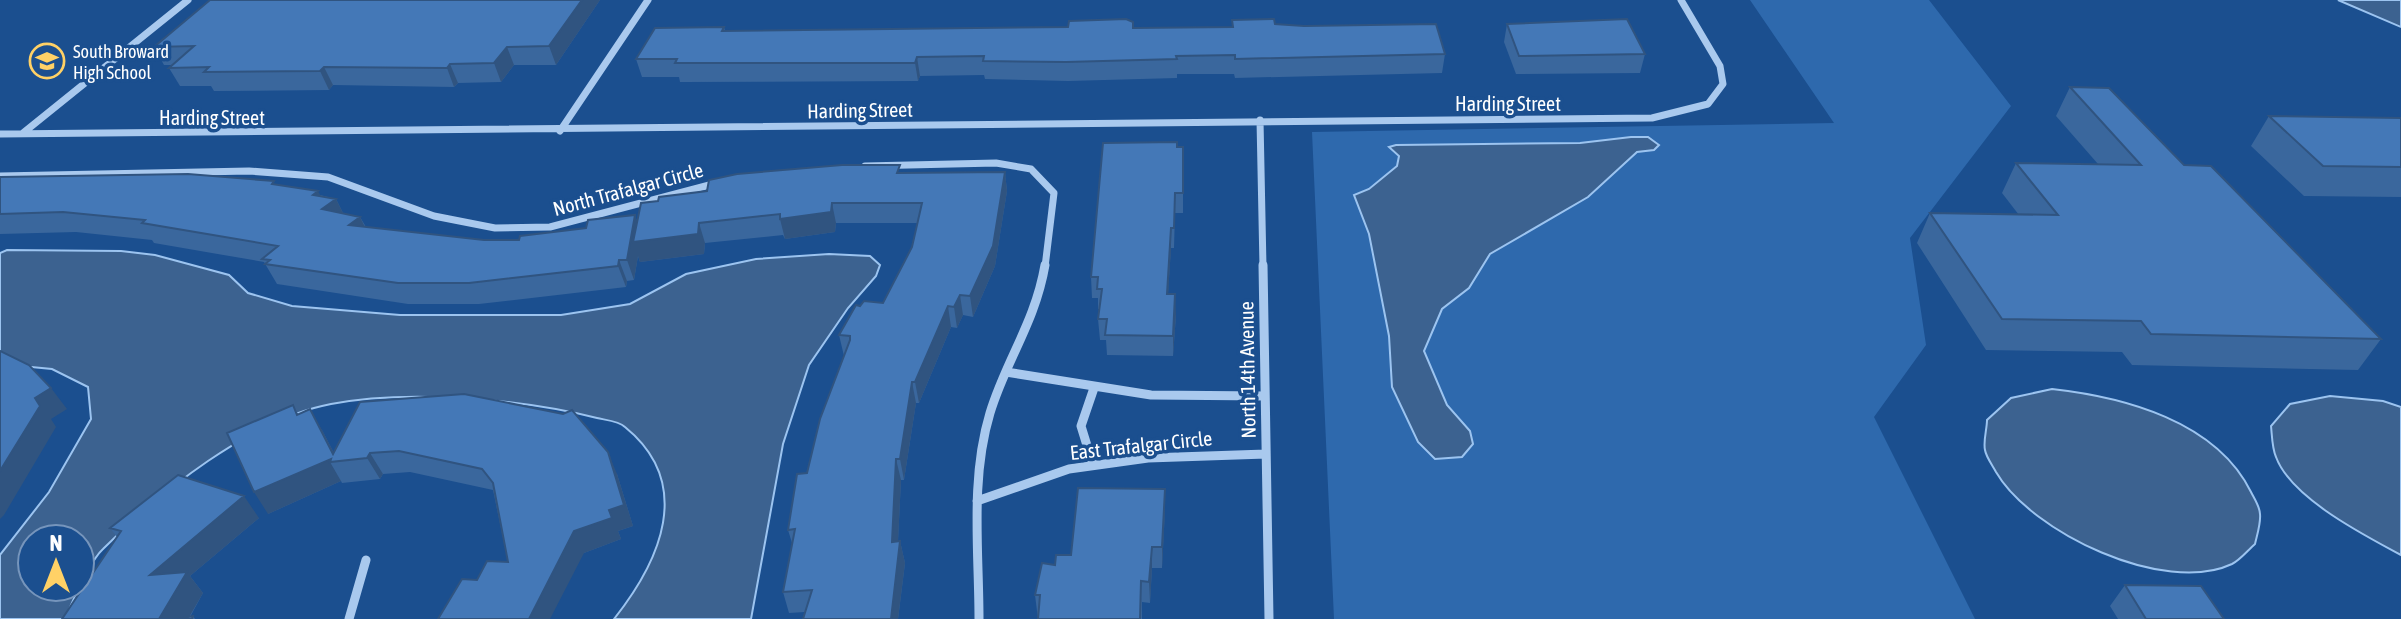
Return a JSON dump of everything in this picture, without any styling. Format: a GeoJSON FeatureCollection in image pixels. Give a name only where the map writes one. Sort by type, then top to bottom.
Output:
{"type":"FeatureCollection","features":[{"type":"Feature","properties":{"kind":"street"},"geometry":{"type":"LineString","coordinates":[[23,134],[188,0]]}},
{"type":"Feature","properties":{"kind":"street"},"geometry":{"type":"LineString","coordinates":[[560,131],[648,0]]}},
{"type":"Feature","properties":{"kind":"street","name":"Harding Street"},"geometry":{"type":"LineString","coordinates":[[0,134],[560,131],[1260,120],[1652,118],[1687,112],[1708,104],[1723,84],[1720,66],[1681,0]]}},
{"type":"Feature","properties":{"kind":"street","name":"North 14th Avenue"},"geometry":{"type":"LineString","coordinates":[[1260,120],[1269,619]]}},
{"type":"Feature","properties":{"kind":"street"},"geometry":{"type":"LineString","coordinates":[[853,167],[996,163],[1031,169],[1054,193],[1051,232],[1034,313],[990,413],[977,501],[979,619]]}},
{"type":"Feature","properties":{"kind":"street","name":"North Trafalgar Circle"},"geometry":{"type":"LineString","coordinates":[[0,176],[249,171],[328,177],[434,216],[495,228],[550,227],[723,182]]}},
{"type":"Feature","properties":{"kind":"street","name":"East Trafalgar Circle"},"geometry":{"type":"LineString","coordinates":[[1006,372],[1094,388],[1199,398],[1265,396]]}},
{"type":"Feature","properties":{"kind":"street"},"geometry":{"type":"LineString","coordinates":[[1093,465],[1080,430],[1081,414],[1094,388]]}},
{"type":"Feature","properties":{"kind":"street","name":"East Trafalgar Circle"},"geometry":{"type":"LineString","coordinates":[[977,501],[1069,469],[1093,465],[1197,455],[1266,454]]}},
{"type":"Feature","properties":{"kind":"street"},"geometry":{"type":"LineString","coordinates":[[349,619],[366,560]]}},
{"type":"Feature","properties":{"kind":"shaded area"},"geometry":{"type":"Polygon","coordinates":[[[1750,0],[1929,0],[2011,106],[1910,238],[1926,345],[1874,417],[1975,619],[1334,619],[1312,132],[1834,123],[1750,0]]]}},
{"type":"Feature","properties":{"kind":"shaded area"},"geometry":{"type":"Polygon","coordinates":[[[2338,0],[2401,0],[2401,27],[2338,0]]]}},
{"type":"Feature","properties":{"kind":"shaded area"},"geometry":{"type":"Polygon","coordinates":[[[1648,137],[1659,145],[1654,150],[1637,152],[1588,197],[1490,254],[1469,288],[1442,309],[1424,351],[1447,405],[1470,431],[1473,444],[1462,457],[1435,459],[1418,442],[1392,387],[1389,336],[1369,234],[1354,195],[1369,189],[1397,166],[1399,156],[1389,147],[1396,145],[1580,143],[1648,137]]]}},
{"type":"Feature","properties":{"kind":"shaded area"},"geometry":{"type":"Polygon","coordinates":[[[7,250],[121,251],[155,255],[229,275],[248,293],[292,306],[400,315],[561,315],[630,304],[686,274],[756,259],[829,254],[870,256],[880,265],[876,276],[848,308],[809,365],[783,444],[751,619],[614,619],[645,573],[656,548],[663,523],[664,498],[659,473],[647,449],[622,425],[567,411],[464,398],[394,397],[331,404],[270,425],[208,461],[151,504],[96,557],[96,523],[25,523],[49,492],[91,419],[88,387],[52,369],[0,364],[0,253],[7,250]]]}},
{"type":"Feature","properties":{"kind":"shaded area"},"geometry":{"type":"Polygon","coordinates":[[[2052,389],[2137,406],[2192,430],[2215,447],[2235,468],[2258,506],[2260,521],[2255,544],[2232,564],[2204,572],[2171,572],[2137,565],[2102,552],[2068,536],[2038,516],[2013,494],[1996,472],[1986,453],[1987,420],[2011,398],[2052,389]]]}},
{"type":"Feature","properties":{"kind":"shaded area"},"geometry":{"type":"Polygon","coordinates":[[[2330,396],[2383,401],[2401,407],[2401,555],[2312,501],[2284,472],[2276,457],[2271,426],[2290,404],[2330,396]]]}},
{"type":"Feature","properties":{"kind":"shaded area"},"geometry":{"type":"Polygon","coordinates":[[[16,534],[16,603],[72,603],[65,619],[0,619],[0,555],[16,534]]]}},
{"type":"Feature","properties":{"kind":"building"},"geometry":{"type":"Polygon","coordinates":[[[210,0],[582,0],[549,46],[507,47],[494,63],[450,64],[447,68],[324,67],[320,71],[204,72],[209,67],[169,68],[194,46],[154,47],[210,0]]]}},
{"type":"Feature","properties":{"kind":"building"},"geometry":{"type":"Polygon","coordinates":[[[1126,19],[1133,22],[1133,28],[1233,27],[1232,20],[1274,19],[1275,24],[1304,26],[1436,24],[1445,54],[1235,59],[1235,55],[1176,56],[1177,59],[1066,62],[983,61],[984,56],[917,57],[915,63],[675,63],[677,59],[636,59],[655,28],[724,27],[722,31],[1068,27],[1069,21],[1126,19]]]}},
{"type":"Feature","properties":{"kind":"building"},"geometry":{"type":"Polygon","coordinates":[[[1627,19],[1645,54],[1519,56],[1507,24],[1627,19]]]}},
{"type":"Feature","properties":{"kind":"building"},"geometry":{"type":"Polygon","coordinates":[[[2070,87],[2109,88],[2184,165],[2211,166],[2381,339],[2151,334],[2141,321],[2002,319],[1930,213],[2058,215],[2016,163],[2141,165],[2070,87]]]}},
{"type":"Feature","properties":{"kind":"building"},"geometry":{"type":"Polygon","coordinates":[[[2269,116],[2401,118],[2401,167],[2323,166],[2269,116]]]}},
{"type":"Feature","properties":{"kind":"building"},"geometry":{"type":"Polygon","coordinates":[[[1177,142],[1177,147],[1183,147],[1183,193],[1175,193],[1174,228],[1171,228],[1167,294],[1175,294],[1173,336],[1105,335],[1107,319],[1098,319],[1102,289],[1097,289],[1098,277],[1091,277],[1103,143],[1177,142]]]}},
{"type":"Feature","properties":{"kind":"building"},"geometry":{"type":"Polygon","coordinates":[[[842,165],[900,165],[897,173],[1005,172],[993,246],[970,296],[960,295],[954,307],[948,306],[915,382],[912,382],[900,459],[896,459],[892,542],[900,541],[891,619],[803,619],[812,590],[783,592],[795,529],[788,530],[797,474],[807,473],[820,419],[850,340],[850,336],[839,335],[856,305],[860,306],[864,301],[883,303],[912,247],[922,203],[832,203],[831,212],[780,219],[780,214],[699,223],[698,234],[633,242],[641,203],[658,201],[659,197],[707,191],[709,180],[737,174],[842,165]]]}},
{"type":"Feature","properties":{"kind":"building"},"geometry":{"type":"Polygon","coordinates":[[[188,174],[274,181],[272,184],[318,191],[313,195],[336,199],[322,209],[360,217],[349,225],[484,240],[519,240],[520,236],[586,228],[588,220],[635,215],[627,260],[619,260],[618,266],[469,283],[398,283],[265,264],[270,260],[262,259],[278,246],[142,223],[145,220],[63,212],[0,214],[0,177],[188,174]]]}},
{"type":"Feature","properties":{"kind":"building"},"geometry":{"type":"Polygon","coordinates":[[[0,351],[29,365],[51,388],[35,398],[40,406],[0,471],[0,351]]]}},
{"type":"Feature","properties":{"kind":"building"},"geometry":{"type":"Polygon","coordinates":[[[464,394],[563,414],[572,410],[608,452],[624,505],[609,510],[612,518],[574,531],[529,619],[438,619],[462,579],[477,580],[487,561],[508,562],[493,483],[482,469],[399,451],[370,453],[367,458],[330,462],[331,459],[254,492],[227,433],[293,405],[297,415],[310,409],[333,454],[360,402],[464,394]]]}},
{"type":"Feature","properties":{"kind":"building"},"geometry":{"type":"Polygon","coordinates":[[[178,475],[244,496],[150,575],[187,572],[159,619],[62,619],[73,603],[96,603],[96,568],[121,531],[110,528],[178,475]]]}},
{"type":"Feature","properties":{"kind":"building"},"geometry":{"type":"Polygon","coordinates":[[[1078,488],[1165,489],[1162,547],[1152,547],[1149,582],[1141,581],[1140,619],[1038,619],[1040,595],[1035,595],[1042,563],[1055,565],[1056,555],[1071,555],[1078,488]]]}},
{"type":"Feature","properties":{"kind":"building"},"geometry":{"type":"Polygon","coordinates":[[[2125,585],[2201,586],[2224,619],[2146,619],[2125,585]]]}},
{"type":"Feature","properties":{"kind":"place","name":"South Broward High School"},"geometry":{"type":"Point","coordinates":[47,61]}}]}
